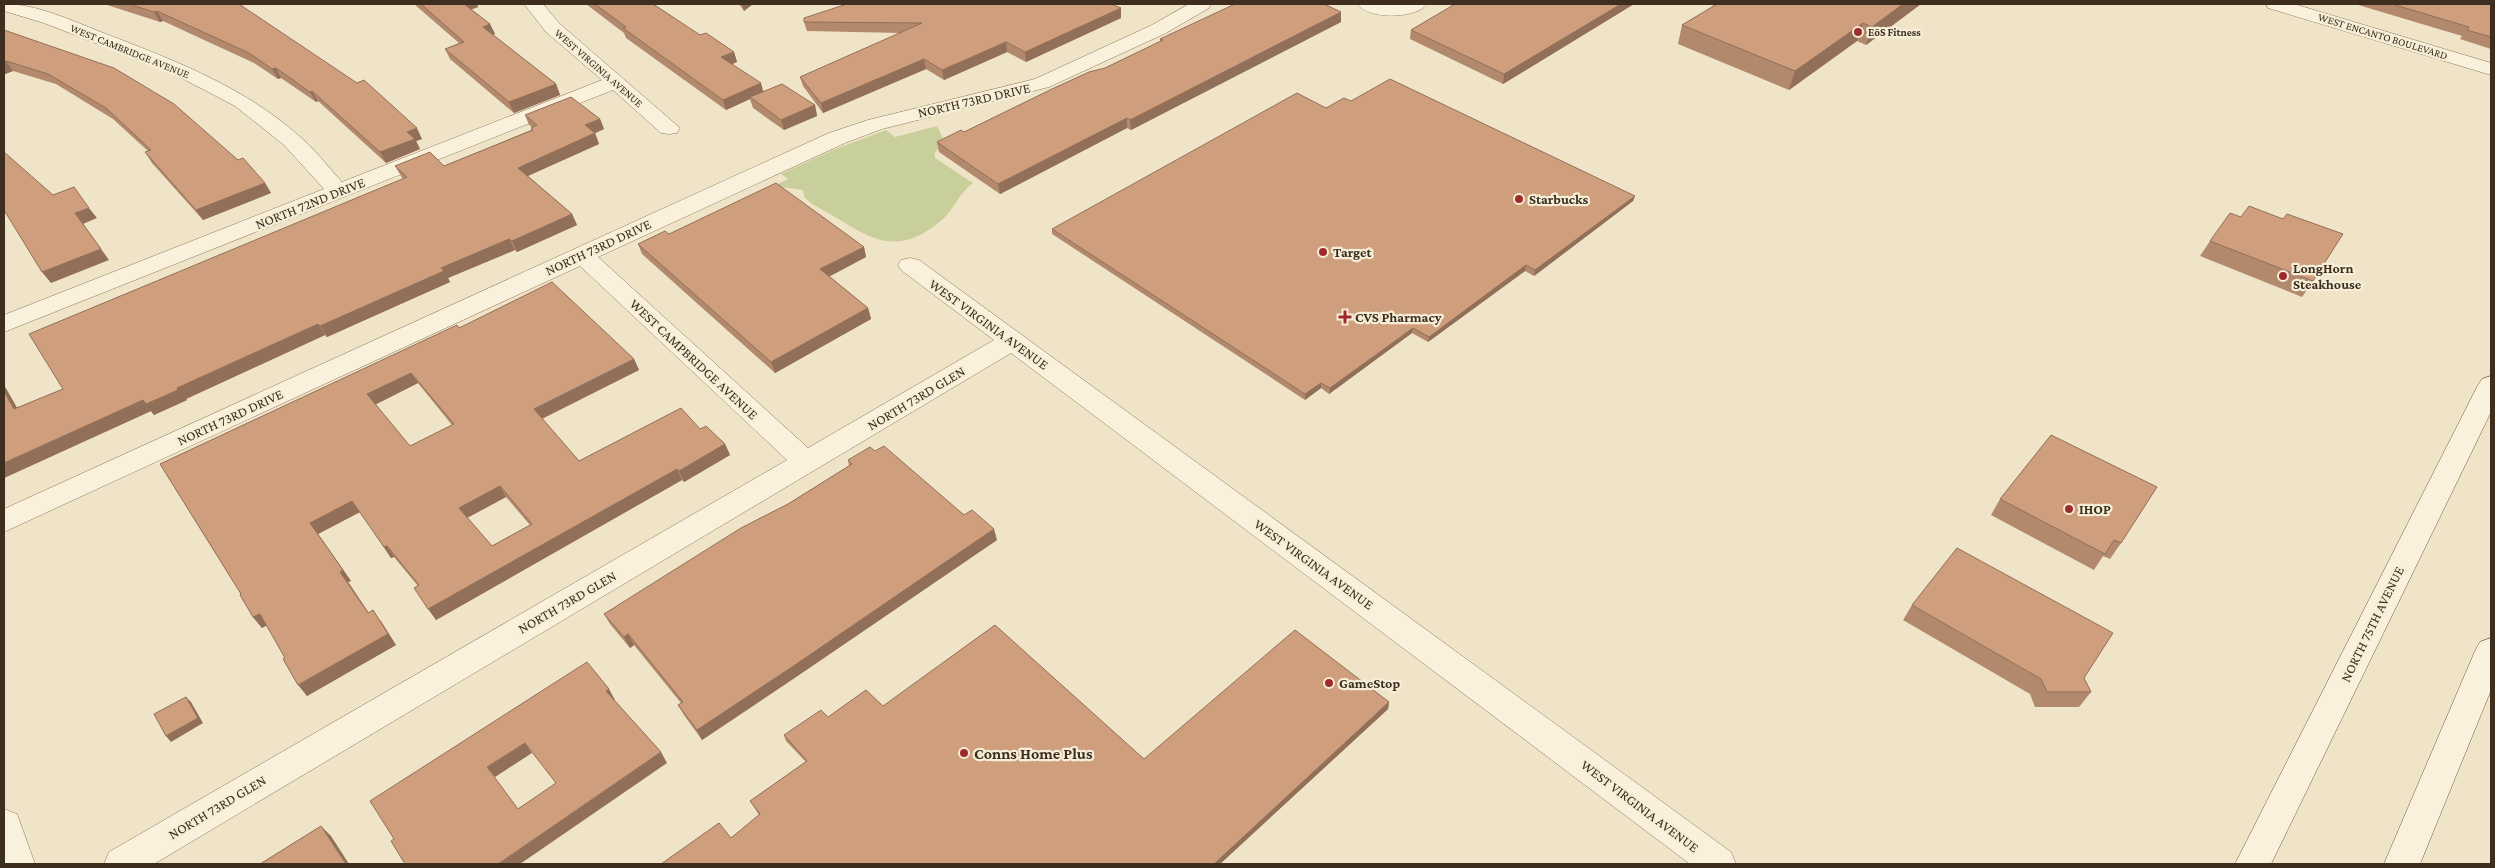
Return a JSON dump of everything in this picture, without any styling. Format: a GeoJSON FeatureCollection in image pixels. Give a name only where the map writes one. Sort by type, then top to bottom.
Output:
{"type":"FeatureCollection","features":[{"type":"Feature","properties":{"kind":"street","name":"WEST VIRGINIA AVENUE"},"geometry":{"type":"LineString","coordinates":[[534,4],[553,28],[669,128]]}},
{"type":"Feature","properties":{"kind":"street","name":"NORTH 73RD DRIVE"},"geometry":{"type":"LineString","coordinates":[[4,521],[837,138],[875,124],[1016,90],[1059,76],[1159,29],[1202,4]]}},
{"type":"Feature","properties":{"kind":"street"},"geometry":{"type":"LineString","coordinates":[[1368,4],[1380,9],[1396,12],[1418,4]]}},
{"type":"Feature","properties":{"kind":"street","name":"WEST ENCANTO BOULEVARD"},"geometry":{"type":"LineString","coordinates":[[2274,4],[2491,69]]}},
{"type":"Feature","properties":{"kind":"street","name":"WEST CAMBRIDGE AVENUE"},"geometry":{"type":"LineString","coordinates":[[4,5],[51,19],[177,68],[242,102],[292,140],[338,192]]}},
{"type":"Feature","properties":{"kind":"street","name":"NORTH 72ND DRIVE"},"geometry":{"type":"LineString","coordinates":[[4,323],[616,82]]}},
{"type":"Feature","properties":{"kind":"street","name":"WEST CAMPBRIDGE AVENUE"},"geometry":{"type":"LineString","coordinates":[[582,255],[806,462]]}},
{"type":"Feature","properties":{"kind":"street","name":"WEST VIRGINIA AVENUE"},"geometry":{"type":"LineString","coordinates":[[910,265],[1718,864]]}},
{"type":"Feature","properties":{"kind":"street","name":"NORTH 73RD GLEN"},"geometry":{"type":"LineString","coordinates":[[122,864],[1012,341]]}},
{"type":"Feature","properties":{"kind":"street","name":"NORTH 75TH AVENUE"},"geometry":{"type":"LineString","coordinates":[[2254,864],[2491,385]]}},
{"type":"Feature","properties":{"kind":"street"},"geometry":{"type":"LineString","coordinates":[[2402,864],[2491,652]]}},
{"type":"Feature","properties":{"kind":"street"},"geometry":{"type":"LineString","coordinates":[[4,825],[16,864]]}},
{"type":"Feature","properties":{"kind":"green space"},"geometry":{"type":"Polygon","coordinates":[[[937,126],[945,143],[935,152],[935,158],[973,183],[944,218],[925,232],[908,240],[892,242],[862,233],[812,204],[804,197],[803,190],[774,186],[788,179],[781,174],[833,150],[886,130],[895,137],[937,126]]]}},
{"type":"Feature","properties":{"kind":"building"},"geometry":{"type":"Polygon","coordinates":[[[129,4],[239,4],[357,83],[364,80],[417,128],[407,132],[415,139],[380,152],[312,91],[310,92],[276,68],[272,69],[249,53],[157,11],[154,12],[129,4]]]}},
{"type":"Feature","properties":{"kind":"building"},"geometry":{"type":"Polygon","coordinates":[[[421,4],[464,4],[490,24],[483,27],[556,84],[509,102],[445,49],[464,42],[421,4]]]}},
{"type":"Feature","properties":{"kind":"building"},"geometry":{"type":"Polygon","coordinates":[[[595,4],[653,4],[700,35],[706,33],[734,52],[721,57],[761,83],[723,100],[623,28],[626,27],[595,4]]]}},
{"type":"Feature","properties":{"kind":"building"},"geometry":{"type":"Polygon","coordinates":[[[847,4],[1111,4],[1121,8],[1025,52],[1006,42],[942,70],[924,59],[821,103],[800,77],[922,23],[804,22],[804,18],[847,4]]]}},
{"type":"Feature","properties":{"kind":"building"},"geometry":{"type":"Polygon","coordinates":[[[1235,4],[1324,4],[1341,12],[1130,120],[1127,118],[998,184],[937,142],[961,130],[964,132],[1089,72],[1105,68],[1163,40],[1160,39],[1235,4]]]}},
{"type":"Feature","properties":{"kind":"building"},"geometry":{"type":"Polygon","coordinates":[[[1455,4],[1621,4],[1504,74],[1411,30],[1455,4]]]}},
{"type":"Feature","properties":{"kind":"building"},"geometry":{"type":"Polygon","coordinates":[[[1717,4],[1903,4],[1872,27],[1863,23],[1795,71],[1682,25],[1717,4]]]}},
{"type":"Feature","properties":{"kind":"building"},"geometry":{"type":"Polygon","coordinates":[[[2392,4],[2491,4],[2491,37],[2467,30],[2469,27],[2392,4]]]}},
{"type":"Feature","properties":{"kind":"building"},"geometry":{"type":"Polygon","coordinates":[[[4,30],[114,68],[174,104],[238,160],[243,158],[265,183],[196,210],[145,152],[151,150],[106,108],[48,74],[4,62],[4,30]]]}},
{"type":"Feature","properties":{"kind":"building","name":"Target"},"geometry":{"type":"Polygon","coordinates":[[[1390,79],[1635,196],[1535,270],[1526,265],[1429,337],[1413,328],[1330,388],[1321,383],[1305,394],[1052,229],[1297,93],[1326,108],[1344,98],[1351,101],[1390,79]]]}},
{"type":"Feature","properties":{"kind":"building"},"geometry":{"type":"Polygon","coordinates":[[[782,84],[815,105],[781,120],[750,97],[782,84]]]}},
{"type":"Feature","properties":{"kind":"building"},"geometry":{"type":"Polygon","coordinates":[[[571,97],[600,119],[585,125],[595,133],[518,168],[572,214],[512,241],[509,239],[441,268],[444,271],[320,326],[318,324],[146,404],[143,400],[4,463],[4,391],[14,409],[63,389],[29,334],[407,177],[395,166],[430,152],[444,166],[533,130],[531,128],[537,125],[525,115],[571,97]]]}},
{"type":"Feature","properties":{"kind":"building"},"geometry":{"type":"Polygon","coordinates":[[[4,152],[53,195],[74,187],[89,208],[75,213],[101,249],[42,272],[4,210],[4,152]]]}},
{"type":"Feature","properties":{"kind":"building"},"geometry":{"type":"Polygon","coordinates":[[[776,183],[864,247],[820,269],[868,308],[771,362],[638,244],[665,231],[669,234],[776,183]]]}},
{"type":"Feature","properties":{"kind":"building","name":"LongHorn Steakhouse"},"geometry":{"type":"Polygon","coordinates":[[[2249,206],[2283,219],[2287,214],[2343,234],[2313,281],[2210,241],[2230,213],[2241,217],[2249,206]]]}},
{"type":"Feature","properties":{"kind":"building"},"geometry":{"type":"Polygon","coordinates":[[[552,282],[634,359],[534,409],[579,461],[681,408],[700,429],[706,426],[725,444],[428,609],[414,588],[419,585],[387,546],[384,547],[352,501],[310,523],[343,570],[340,572],[368,613],[373,610],[388,634],[298,685],[260,614],[253,617],[241,594],[160,464],[457,325],[459,328],[552,282]],[[411,373],[367,394],[410,446],[454,424],[411,373]],[[500,486],[459,508],[492,546],[532,524],[500,486]]]}},
{"type":"Feature","properties":{"kind":"building","name":"IHOP"},"geometry":{"type":"Polygon","coordinates":[[[2051,435],[2157,487],[2121,543],[2114,540],[2105,554],[2000,499],[2051,435]]]}},
{"type":"Feature","properties":{"kind":"building"},"geometry":{"type":"Polygon","coordinates":[[[884,446],[964,515],[972,510],[994,529],[697,730],[678,705],[683,702],[628,634],[624,637],[604,614],[741,528],[788,504],[852,464],[848,460],[870,447],[875,451],[884,446]]]}},
{"type":"Feature","properties":{"kind":"building"},"geometry":{"type":"Polygon","coordinates":[[[1957,548],[2113,633],[2084,678],[2091,692],[2047,692],[2041,679],[1912,605],[1957,548]]]}},
{"type":"Feature","properties":{"kind":"building","name":"Conns Home Plus"},"geometry":{"type":"Polygon","coordinates":[[[995,625],[1144,759],[1295,630],[1389,702],[1214,864],[661,864],[719,823],[731,838],[760,814],[750,801],[807,761],[784,735],[821,710],[828,717],[866,690],[883,706],[995,625]]]}},
{"type":"Feature","properties":{"kind":"building"},"geometry":{"type":"Polygon","coordinates":[[[587,662],[609,689],[606,691],[661,752],[498,864],[405,864],[391,841],[394,839],[370,801],[587,662]],[[525,743],[487,767],[518,809],[556,783],[525,743]]]}},
{"type":"Feature","properties":{"kind":"building"},"geometry":{"type":"Polygon","coordinates":[[[186,697],[198,718],[166,736],[154,714],[186,697]]]}},
{"type":"Feature","properties":{"kind":"building"},"geometry":{"type":"Polygon","coordinates":[[[321,826],[346,864],[260,864],[321,826]]]}},
{"type":"Feature","properties":{"kind":"place","name":"EōS Fitness"},"geometry":{"type":"Point","coordinates":[1858,32]}},
{"type":"Feature","properties":{"kind":"place","name":"Starbucks"},"geometry":{"type":"Point","coordinates":[1519,199]}},
{"type":"Feature","properties":{"kind":"place","name":"Target"},"geometry":{"type":"Point","coordinates":[1323,252]}},
{"type":"Feature","properties":{"kind":"place","name":"LongHorn Steakhouse"},"geometry":{"type":"Point","coordinates":[2283,276]}},
{"type":"Feature","properties":{"kind":"place","name":"CVS Pharmacy"},"geometry":{"type":"Point","coordinates":[1345,317]}},
{"type":"Feature","properties":{"kind":"place","name":"IHOP"},"geometry":{"type":"Point","coordinates":[2069,509]}},
{"type":"Feature","properties":{"kind":"place","name":"GameStop"},"geometry":{"type":"Point","coordinates":[1329,683]}},
{"type":"Feature","properties":{"kind":"place","name":"Conns Home Plus"},"geometry":{"type":"Point","coordinates":[964,753]}}]}
